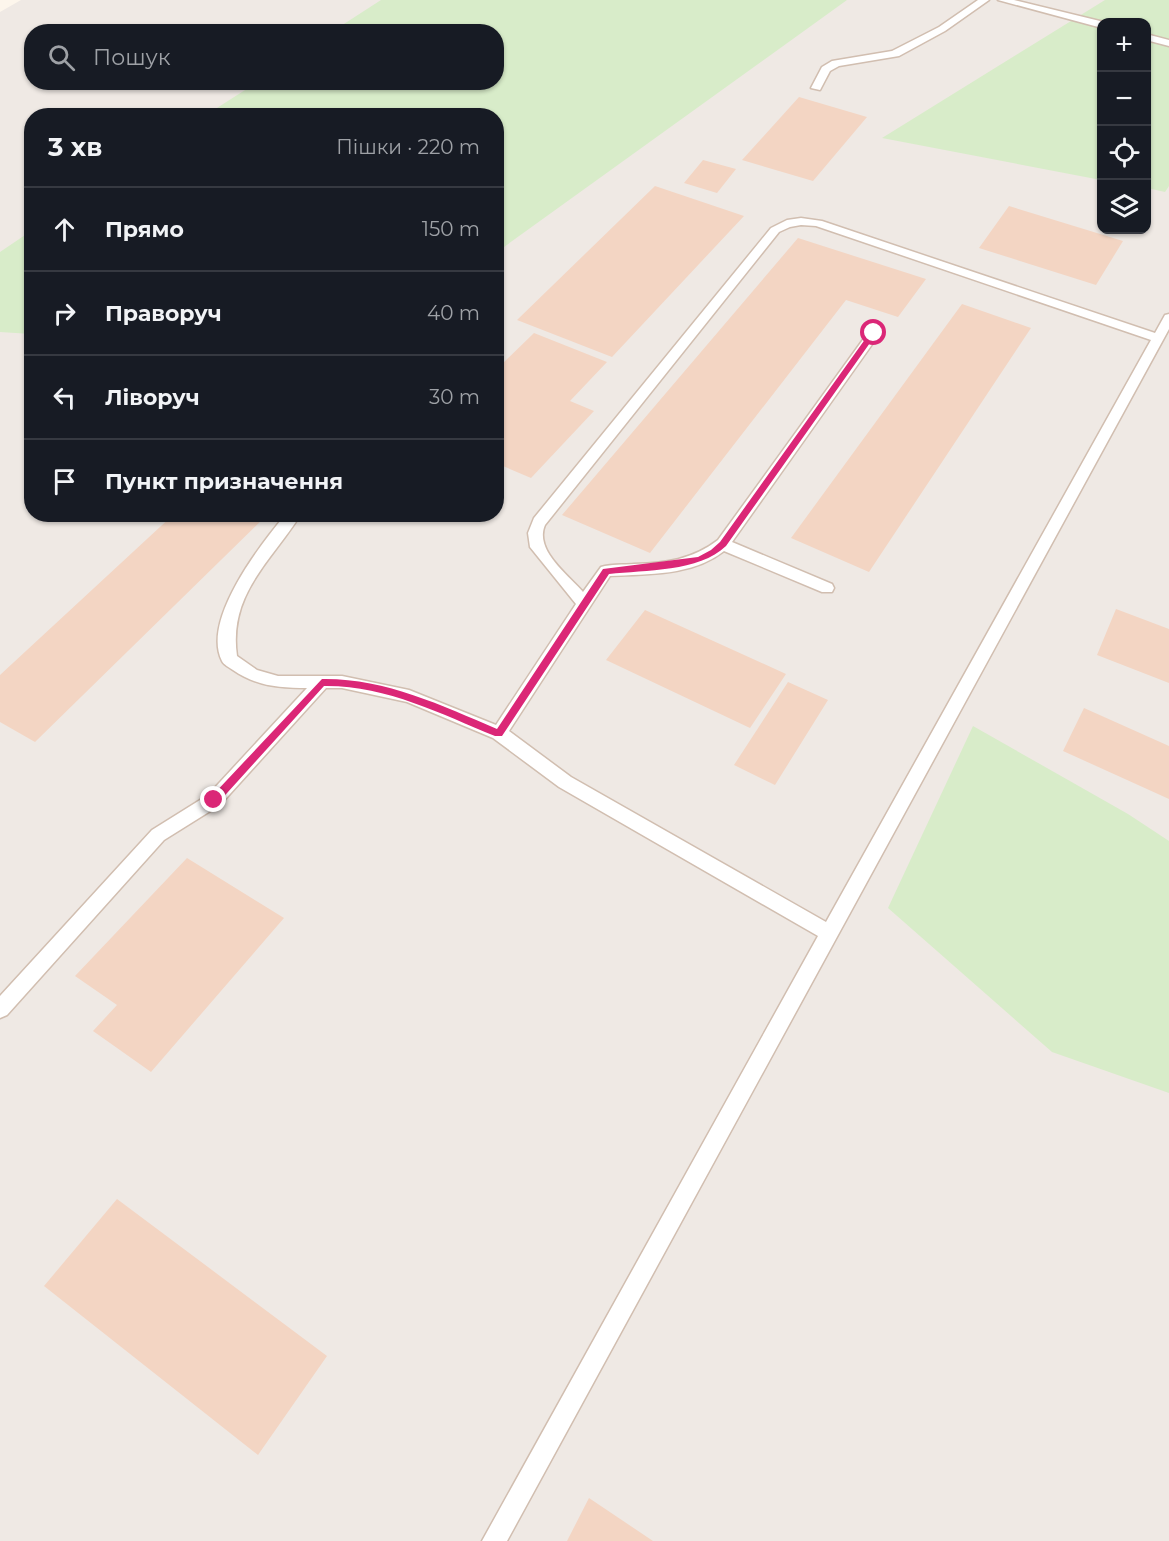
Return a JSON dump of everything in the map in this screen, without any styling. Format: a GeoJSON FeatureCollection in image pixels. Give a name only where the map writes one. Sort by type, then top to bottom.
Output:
{"type":"FeatureCollection","features":[{"type":"Feature","properties":{"kind":"lane"},"geometry":{"type":"LineString","coordinates":[[816,88],[826,69],[836,63],[895,54],[942,29],[984,0]]}},
{"type":"Feature","properties":{"kind":"lane"},"geometry":{"type":"LineString","coordinates":[[1004,0],[1097,24]]}},
{"type":"Feature","properties":{"kind":"lane"},"geometry":{"type":"LineString","coordinates":[[1151,38],[1169,43]]}},
{"type":"Feature","properties":{"kind":"lane"},"geometry":{"type":"LineString","coordinates":[[584,603],[539,551],[534,542],[534,531],[538,522],[775,230],[786,223],[802,220],[818,223],[1158,338]]}},
{"type":"Feature","properties":{"kind":"lane"},"geometry":{"type":"LineString","coordinates":[[494,1541],[1169,318]]}},
{"type":"Feature","properties":{"kind":"lane"},"geometry":{"type":"LineString","coordinates":[[499,734],[606,571],[699,560],[714,553],[723,544],[874,333]]}},
{"type":"Feature","properties":{"kind":"lane"},"geometry":{"type":"LineString","coordinates":[[287,522],[263,551],[237,598],[227,635],[230,659],[252,675],[278,682],[342,682],[408,696],[499,734],[565,782],[830,933]]}},
{"type":"Feature","properties":{"kind":"lane"},"geometry":{"type":"LineString","coordinates":[[723,544],[827,588]]}},
{"type":"Feature","properties":{"kind":"lane"},"geometry":{"type":"LineString","coordinates":[[0,1009],[158,835],[214,800],[322,682]]}},
{"type":"Feature","properties":{"kind":"shaded area"},"geometry":{"type":"Polygon","coordinates":[[[21,0],[1169,0],[1169,1541],[0,1541],[0,12],[21,0]]]}},
{"type":"Feature","properties":{"kind":"green space"},"geometry":{"type":"Polygon","coordinates":[[[381,0],[847,0],[504,247],[504,108],[217,108],[245,90],[504,90],[504,24],[344,24],[381,0]]]}},
{"type":"Feature","properties":{"kind":"green space"},"geometry":{"type":"Polygon","coordinates":[[[1105,0],[1169,0],[1169,186],[1165,192],[1151,189],[1151,18],[1097,18],[1097,179],[882,138],[1105,0]]]}},
{"type":"Feature","properties":{"kind":"green space"},"geometry":{"type":"Polygon","coordinates":[[[24,236],[24,334],[0,332],[0,252],[24,236]]]}},
{"type":"Feature","properties":{"kind":"green space"},"geometry":{"type":"Polygon","coordinates":[[[973,726],[1128,814],[1169,841],[1169,1093],[1052,1052],[888,908],[973,726]]]}},
{"type":"Feature","properties":{"kind":"building"},"geometry":{"type":"Polygon","coordinates":[[[799,97],[867,117],[813,181],[742,160],[799,97]]]}},
{"type":"Feature","properties":{"kind":"building"},"geometry":{"type":"Polygon","coordinates":[[[703,160],[736,169],[717,193],[684,183],[703,160]]]}},
{"type":"Feature","properties":{"kind":"building"},"geometry":{"type":"Polygon","coordinates":[[[655,186],[744,216],[612,357],[517,320],[655,186]]]}},
{"type":"Feature","properties":{"kind":"building"},"geometry":{"type":"Polygon","coordinates":[[[1009,206],[1123,241],[1096,285],[979,248],[1009,206]]]}},
{"type":"Feature","properties":{"kind":"building"},"geometry":{"type":"Polygon","coordinates":[[[798,238],[926,279],[898,317],[846,300],[650,553],[562,515],[798,238]]]}},
{"type":"Feature","properties":{"kind":"building"},"geometry":{"type":"Polygon","coordinates":[[[962,304],[1031,328],[869,572],[791,538],[962,304]]]}},
{"type":"Feature","properties":{"kind":"building"},"geometry":{"type":"Polygon","coordinates":[[[534,333],[607,362],[570,401],[594,411],[531,478],[504,466],[504,362],[534,333]]]}},
{"type":"Feature","properties":{"kind":"building"},"geometry":{"type":"Polygon","coordinates":[[[165,522],[260,522],[35,742],[0,722],[0,675],[165,522]]]}},
{"type":"Feature","properties":{"kind":"building"},"geometry":{"type":"Polygon","coordinates":[[[1116,609],[1169,629],[1169,683],[1097,655],[1116,609]]]}},
{"type":"Feature","properties":{"kind":"building"},"geometry":{"type":"Polygon","coordinates":[[[645,610],[786,674],[750,728],[606,660],[645,610]]]}},
{"type":"Feature","properties":{"kind":"building"},"geometry":{"type":"Polygon","coordinates":[[[788,682],[828,700],[775,785],[734,765],[788,682]]]}},
{"type":"Feature","properties":{"kind":"building"},"geometry":{"type":"Polygon","coordinates":[[[1084,708],[1169,746],[1169,799],[1063,751],[1084,708]]]}},
{"type":"Feature","properties":{"kind":"building"},"geometry":{"type":"Polygon","coordinates":[[[187,858],[284,918],[151,1072],[93,1031],[117,1005],[75,976],[187,858]]]}},
{"type":"Feature","properties":{"kind":"building"},"geometry":{"type":"Polygon","coordinates":[[[117,1199],[327,1356],[258,1455],[44,1286],[117,1199]]]}},
{"type":"Feature","properties":{"kind":"building"},"geometry":{"type":"Polygon","coordinates":[[[589,1498],[653,1541],[567,1541],[589,1498]]]}},
{"type":"Feature","properties":{"kind":"route"},"geometry":{"type":"LineString","coordinates":[[214,800],[322,682],[342,682],[408,696],[499,734],[606,571],[682,564],[714,553],[723,544],[874,333]]}}]}
